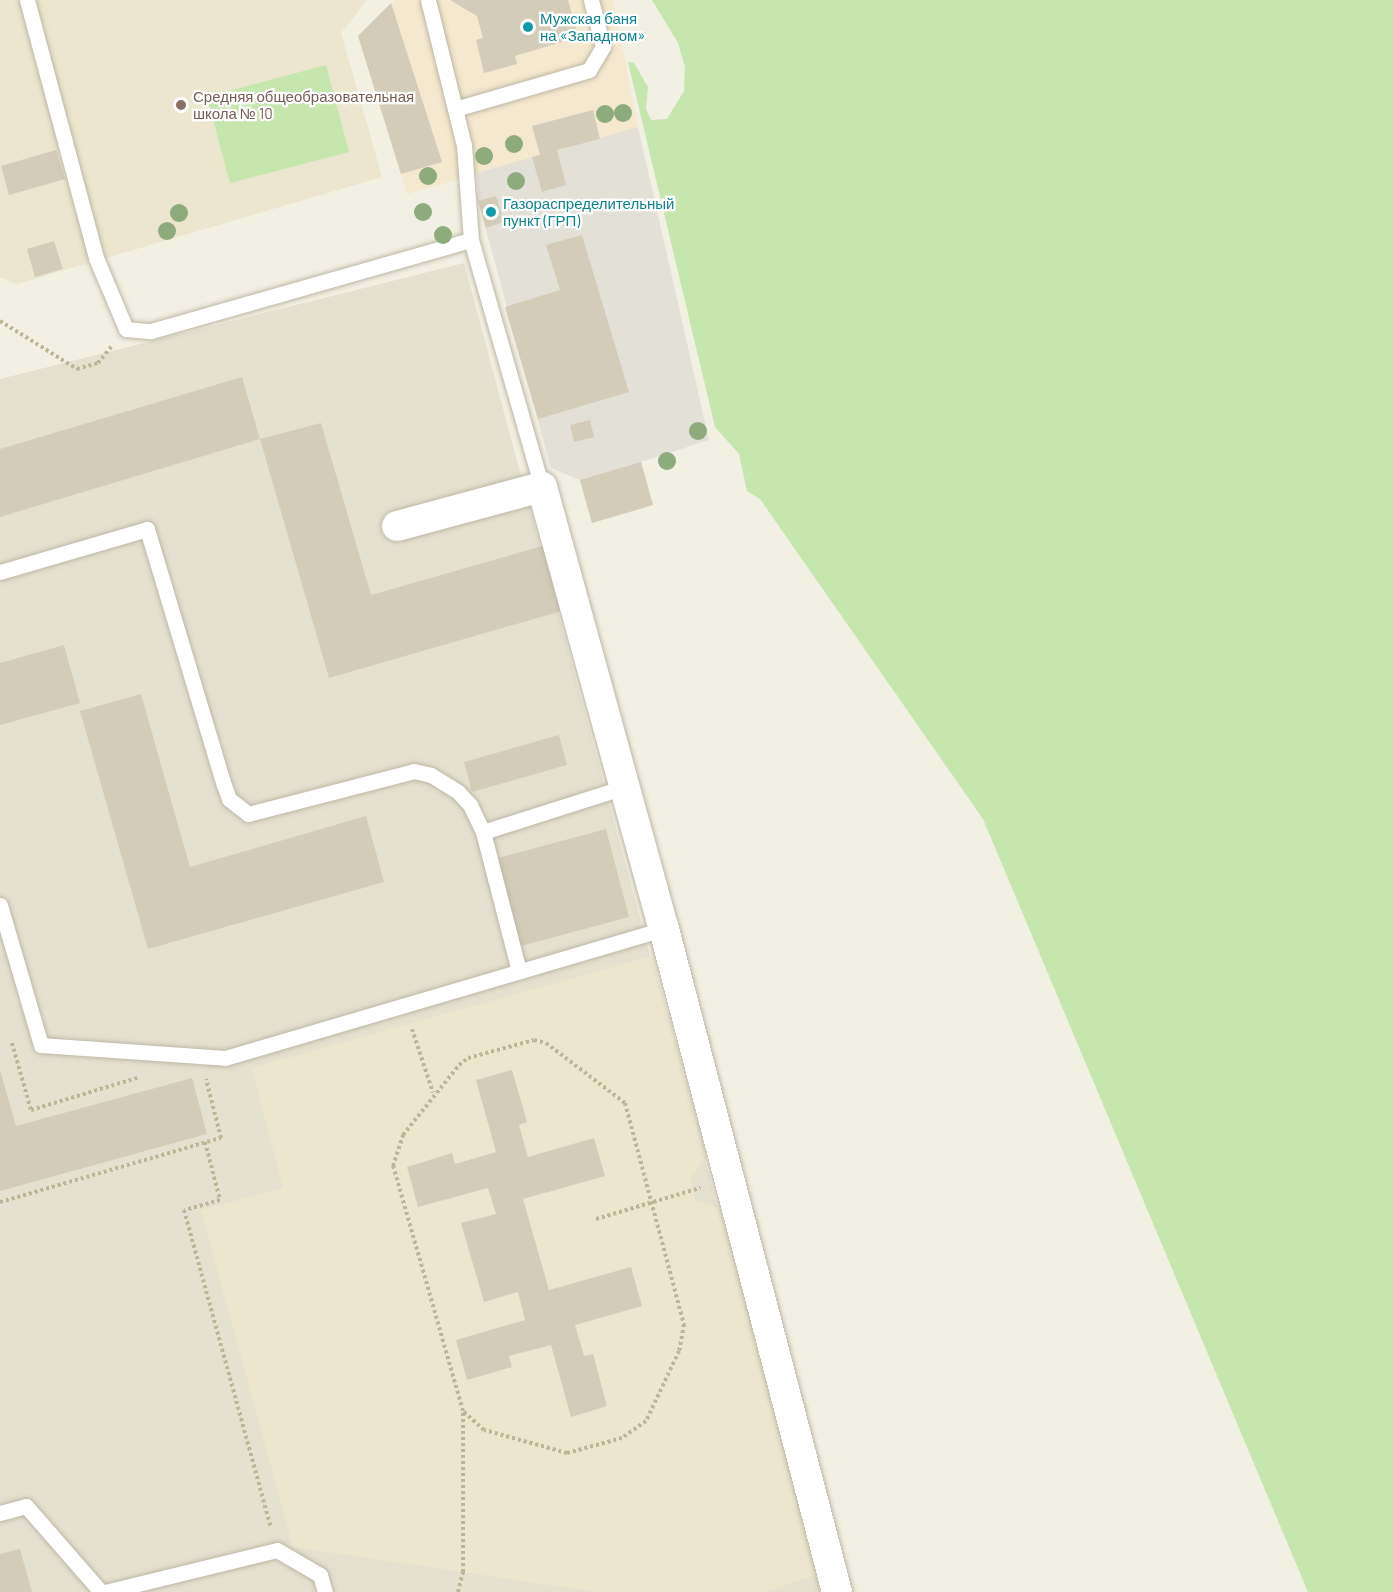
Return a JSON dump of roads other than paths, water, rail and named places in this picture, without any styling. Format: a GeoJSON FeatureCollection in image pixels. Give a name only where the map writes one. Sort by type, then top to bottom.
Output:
{"type":"FeatureCollection","features":[{"type":"Feature","properties":{"kind":"street"},"geometry":{"type":"LineString","coordinates":[[397,526],[542,487],[664,929],[837,1592]]}},
{"type":"Feature","properties":{"kind":"lane"},"geometry":{"type":"LineString","coordinates":[[27,0],[96,258],[126,329],[151,332],[471,240]]}},
{"type":"Feature","properties":{"kind":"lane"},"geometry":{"type":"LineString","coordinates":[[428,0],[464,146],[471,240],[542,487]]}},
{"type":"Feature","properties":{"kind":"lane"},"geometry":{"type":"LineString","coordinates":[[455,109],[589,70],[603,47],[591,0]]}},
{"type":"Feature","properties":{"kind":"lane"},"geometry":{"type":"LineString","coordinates":[[0,572],[147,529],[224,785],[238,808],[257,815],[394,773],[414,771],[430,775],[458,792],[470,805],[483,832],[519,970]]}},
{"type":"Feature","properties":{"kind":"lane"},"geometry":{"type":"LineString","coordinates":[[483,832],[625,787]]}},
{"type":"Feature","properties":{"kind":"lane"},"geometry":{"type":"LineString","coordinates":[[0,905],[41,1045],[225,1058],[664,929]]}},
{"type":"Feature","properties":{"kind":"lane"},"geometry":{"type":"LineString","coordinates":[[0,1512],[26,1506],[103,1592],[277,1550],[320,1575],[325,1592]]}},
{"type":"Feature","properties":{"kind":"place","name":"Мужская баня на «Западном»"},"geometry":{"type":"Point","coordinates":[528,27]}},
{"type":"Feature","properties":{"kind":"place","name":"Средняя общеобразовательная школа № 10"},"geometry":{"type":"Point","coordinates":[181,105]}},
{"type":"Feature","properties":{"kind":"place","name":"Газораспределительный пункт (ГРП)"},"geometry":{"type":"Point","coordinates":[491,212]}}]}
